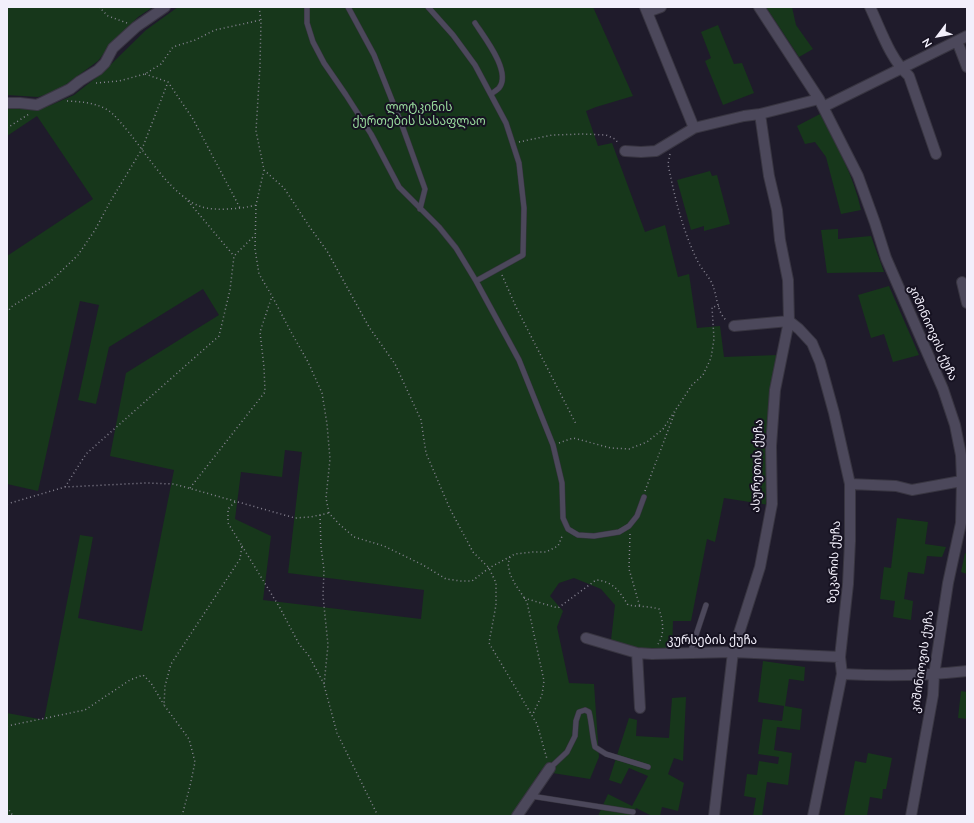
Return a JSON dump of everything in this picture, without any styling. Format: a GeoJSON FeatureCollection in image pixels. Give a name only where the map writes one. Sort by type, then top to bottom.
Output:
{"type":"FeatureCollection","features":[{"type":"Feature","properties":{"kind":"street"},"geometry":{"type":"LineString","coordinates":[[7,102],[20,102],[37,105],[70,89],[98,70],[105,63],[113,48],[136,27],[165,7]]}},
{"type":"Feature","properties":{"kind":"street"},"geometry":{"type":"LineString","coordinates":[[661,7],[646,10],[694,128]]}},
{"type":"Feature","properties":{"kind":"street","name":"კიშინიოვის ქუჩა"},"geometry":{"type":"LineString","coordinates":[[759,7],[821,103],[858,176],[876,223],[886,258],[943,389],[955,425],[961,455],[965,480],[961,523],[948,583],[934,675],[933,695],[911,816]]}},
{"type":"Feature","properties":{"kind":"street"},"geometry":{"type":"LineString","coordinates":[[870,7],[900,68],[909,76],[936,154]]}},
{"type":"Feature","properties":{"kind":"street"},"geometry":{"type":"LineString","coordinates":[[625,151],[656,151],[694,128],[744,116],[821,103],[967,36]]}},
{"type":"Feature","properties":{"kind":"street"},"geometry":{"type":"LineString","coordinates":[[957,41],[967,67]]}},
{"type":"Feature","properties":{"kind":"street","name":"ასურეთის ქუჩა"},"geometry":{"type":"LineString","coordinates":[[714,816],[734,652],[760,567],[772,504],[770,446],[776,390],[789,321],[788,280],[780,240],[777,210],[769,176],[760,114]]}},
{"type":"Feature","properties":{"kind":"street"},"geometry":{"type":"LineString","coordinates":[[962,282],[967,302]]}},
{"type":"Feature","properties":{"kind":"street"},"geometry":{"type":"LineString","coordinates":[[734,326],[789,321]]}},
{"type":"Feature","properties":{"kind":"street","name":"ზეკარის ქუჩა"},"geometry":{"type":"LineString","coordinates":[[789,321],[812,343],[820,362],[834,413],[850,484],[848,584],[840,657],[842,674],[813,816]]}},
{"type":"Feature","properties":{"kind":"street"},"geometry":{"type":"LineString","coordinates":[[850,484],[896,486],[912,490],[965,480]]}},
{"type":"Feature","properties":{"kind":"street","name":"კურსების ქუჩა"},"geometry":{"type":"LineString","coordinates":[[586,638],[637,653],[734,652],[840,657]]}},
{"type":"Feature","properties":{"kind":"street"},"geometry":{"type":"LineString","coordinates":[[637,653],[640,708]]}},
{"type":"Feature","properties":{"kind":"street"},"geometry":{"type":"LineString","coordinates":[[842,674],[894,676],[934,675],[967,671]]}},
{"type":"Feature","properties":{"kind":"street"},"geometry":{"type":"LineString","coordinates":[[517,816],[550,768]]}},
{"type":"Feature","properties":{"kind":"lane"},"geometry":{"type":"LineString","coordinates":[[307,7],[307,23],[313,42],[324,62],[371,134],[399,187],[439,227],[456,248],[476,281],[519,360],[554,445],[562,483],[563,518],[568,529],[578,535],[594,536],[619,532],[629,526],[638,516],[644,496]]}},
{"type":"Feature","properties":{"kind":"lane"},"geometry":{"type":"LineString","coordinates":[[348,7],[374,56],[403,128],[425,189],[420,208]]}},
{"type":"Feature","properties":{"kind":"lane"},"geometry":{"type":"LineString","coordinates":[[428,7],[453,35],[475,65],[506,123],[514,143],[519,163],[524,208],[523,255],[476,281]]}},
{"type":"Feature","properties":{"kind":"lane"},"geometry":{"type":"LineString","coordinates":[[475,23],[493,51],[502,70],[502,81],[499,88],[491,94]]}},
{"type":"Feature","properties":{"kind":"lane"},"geometry":{"type":"LineString","coordinates":[[690,653],[706,605]]}},
{"type":"Feature","properties":{"kind":"lane"},"geometry":{"type":"LineString","coordinates":[[550,768],[567,752],[575,736],[576,721],[579,712],[585,710],[589,712],[592,723],[592,734],[595,747],[606,754],[648,767]]}},
{"type":"Feature","properties":{"kind":"lane"},"geometry":{"type":"LineString","coordinates":[[530,796],[632,812]]}},
{"type":"Feature","properties":{"kind":"path"},"geometry":{"type":"LineString","coordinates":[[99,7],[108,16],[136,27]]}},
{"type":"Feature","properties":{"kind":"path"},"geometry":{"type":"LineString","coordinates":[[259,7],[262,20],[256,131],[264,170],[256,205],[255,249],[259,274],[308,362],[322,393],[327,424],[330,459],[326,498],[329,513],[354,537],[384,546],[423,565],[446,579],[472,580],[489,568],[515,554],[546,552],[558,546],[566,524]]}},
{"type":"Feature","properties":{"kind":"path"},"geometry":{"type":"LineString","coordinates":[[80,81],[96,83],[111,82],[145,74],[161,64],[173,47],[195,40],[215,30],[262,20]]}},
{"type":"Feature","properties":{"kind":"path"},"geometry":{"type":"LineString","coordinates":[[145,74],[168,82],[193,119],[240,208]]}},
{"type":"Feature","properties":{"kind":"path"},"geometry":{"type":"LineString","coordinates":[[7,313],[11,307],[49,283],[78,255],[95,230],[142,149],[168,82]]}},
{"type":"Feature","properties":{"kind":"path"},"geometry":{"type":"LineString","coordinates":[[63,101],[87,102],[108,109],[125,127],[168,182],[187,199],[234,256]]}},
{"type":"Feature","properties":{"kind":"path"},"geometry":{"type":"LineString","coordinates":[[7,128],[34,112],[37,105]]}},
{"type":"Feature","properties":{"kind":"path"},"geometry":{"type":"LineString","coordinates":[[514,143],[536,137],[552,135],[606,135],[615,139],[625,151]]}},
{"type":"Feature","properties":{"kind":"path"},"geometry":{"type":"LineString","coordinates":[[672,142],[668,164],[682,224],[697,262],[712,284],[724,318],[734,326]]}},
{"type":"Feature","properties":{"kind":"path"},"geometry":{"type":"LineString","coordinates":[[264,170],[284,188],[327,251],[369,327],[395,364],[421,420],[426,453],[450,509],[473,552],[489,568],[496,583],[496,605],[489,643],[538,724],[550,768]]}},
{"type":"Feature","properties":{"kind":"path"},"geometry":{"type":"LineString","coordinates":[[187,199],[202,207],[227,209],[256,205]]}},
{"type":"Feature","properties":{"kind":"path"},"geometry":{"type":"LineString","coordinates":[[65,487],[86,454],[219,336],[230,290],[234,256],[255,235]]}},
{"type":"Feature","properties":{"kind":"path"},"geometry":{"type":"LineString","coordinates":[[499,268],[516,306],[576,424]]}},
{"type":"Feature","properties":{"kind":"path"},"geometry":{"type":"LineString","coordinates":[[190,488],[265,392],[260,332],[272,296]]}},
{"type":"Feature","properties":{"kind":"path"},"geometry":{"type":"LineString","coordinates":[[554,445],[573,438],[611,448],[629,449],[647,442],[663,429],[692,385],[703,375],[711,358],[714,339],[712,307],[719,306]]}},
{"type":"Feature","properties":{"kind":"path"},"geometry":{"type":"LineString","coordinates":[[644,496],[676,408]]}},
{"type":"Feature","properties":{"kind":"path"},"geometry":{"type":"LineString","coordinates":[[7,504],[65,487],[146,483],[174,484],[295,518],[329,513]]}},
{"type":"Feature","properties":{"kind":"path"},"geometry":{"type":"LineString","coordinates":[[236,501],[228,509],[228,523],[280,608],[299,644],[309,656],[324,684],[338,733],[378,816]]}},
{"type":"Feature","properties":{"kind":"path"},"geometry":{"type":"LineString","coordinates":[[320,515],[321,547],[324,570],[323,596],[328,645],[324,684]]}},
{"type":"Feature","properties":{"kind":"path"},"geometry":{"type":"LineString","coordinates":[[629,526],[629,569],[640,607]]}},
{"type":"Feature","properties":{"kind":"path"},"geometry":{"type":"LineString","coordinates":[[164,705],[165,686],[171,664],[240,559],[242,546]]}},
{"type":"Feature","properties":{"kind":"path"},"geometry":{"type":"LineString","coordinates":[[510,556],[508,564],[510,574],[527,602],[544,681],[542,696],[532,716]]}},
{"type":"Feature","properties":{"kind":"path"},"geometry":{"type":"LineString","coordinates":[[524,598],[558,608],[596,580],[605,581],[619,590],[628,605],[640,607],[651,606],[660,609],[662,618],[662,637],[652,654]]}},
{"type":"Feature","properties":{"kind":"path"},"geometry":{"type":"LineString","coordinates":[[7,726],[85,710],[130,680],[142,675],[151,682],[164,705],[189,739],[195,762],[182,816]]}},
{"type":"Feature","properties":{"kind":"path"},"geometry":{"type":"LineString","coordinates":[[7,808],[13,816]]}},
{"type":"Feature","properties":{"kind":"green space"},"geometry":{"type":"Polygon","coordinates":[[[7,7],[153,7],[138,17],[111,44],[98,61],[57,91],[38,97],[7,95],[7,7]]]}},
{"type":"Feature","properties":{"kind":"green space","name":"ლოტკინის ქურთების სასაფლაო"},"geometry":{"type":"Polygon","coordinates":[[[178,7],[593,7],[633,96],[586,111],[598,146],[612,143],[645,232],[665,225],[678,277],[689,274],[697,328],[720,326],[724,357],[778,355],[769,505],[724,498],[715,542],[707,539],[691,621],[673,621],[672,649],[646,651],[611,640],[615,605],[601,589],[574,578],[559,583],[550,596],[563,611],[557,627],[569,683],[594,684],[599,757],[590,779],[540,771],[515,816],[7,816],[7,713],[44,720],[80,535],[93,537],[78,618],[142,631],[174,470],[110,456],[126,373],[219,315],[203,289],[109,347],[96,404],[78,400],[99,305],[80,301],[38,491],[7,484],[7,256],[93,199],[37,116],[7,136],[7,107],[49,106],[74,95],[102,73],[146,30],[178,7]],[[285,450],[282,477],[241,472],[235,519],[271,536],[263,600],[421,619],[424,590],[288,573],[302,452],[285,450]]]}},
{"type":"Feature","properties":{"kind":"green space"},"geometry":{"type":"Polygon","coordinates":[[[766,7],[792,7],[796,25],[813,49],[799,57],[766,7]]]}},
{"type":"Feature","properties":{"kind":"green space"},"geometry":{"type":"Polygon","coordinates":[[[718,25],[734,64],[742,63],[754,93],[723,105],[705,61],[711,58],[701,32],[718,25]]]}},
{"type":"Feature","properties":{"kind":"green space"},"geometry":{"type":"Polygon","coordinates":[[[820,114],[849,173],[861,210],[841,214],[826,157],[815,142],[805,144],[797,126],[820,114]]]}},
{"type":"Feature","properties":{"kind":"green space"},"geometry":{"type":"Polygon","coordinates":[[[710,171],[712,176],[717,175],[730,224],[704,231],[704,226],[691,230],[677,180],[710,171]]]}},
{"type":"Feature","properties":{"kind":"green space"},"geometry":{"type":"Polygon","coordinates":[[[838,229],[838,239],[871,236],[884,272],[827,273],[821,230],[838,229]]]}},
{"type":"Feature","properties":{"kind":"green space"},"geometry":{"type":"Polygon","coordinates":[[[889,286],[919,355],[893,362],[884,334],[871,338],[858,295],[889,286]]]}},
{"type":"Feature","properties":{"kind":"green space"},"geometry":{"type":"Polygon","coordinates":[[[897,518],[928,522],[925,544],[946,547],[942,557],[927,556],[924,574],[908,572],[904,599],[913,601],[911,620],[893,617],[895,601],[880,599],[884,567],[891,568],[897,518]]]}},
{"type":"Feature","properties":{"kind":"green space"},"geometry":{"type":"Polygon","coordinates":[[[965,553],[967,554],[967,574],[961,572],[965,553]]]}},
{"type":"Feature","properties":{"kind":"green space"},"geometry":{"type":"Polygon","coordinates":[[[763,661],[805,667],[804,681],[789,679],[785,706],[802,709],[800,730],[777,727],[774,750],[792,753],[788,785],[767,782],[762,816],[753,816],[756,798],[744,796],[747,774],[757,775],[759,761],[778,764],[779,757],[758,754],[763,719],[782,721],[784,706],[758,702],[763,661]]]}},
{"type":"Feature","properties":{"kind":"green space"},"geometry":{"type":"Polygon","coordinates":[[[961,691],[967,692],[967,719],[958,718],[961,691]]]}},
{"type":"Feature","properties":{"kind":"green space"},"geometry":{"type":"Polygon","coordinates":[[[686,697],[683,761],[674,758],[668,774],[684,783],[678,811],[662,807],[660,816],[652,816],[636,808],[633,816],[598,816],[608,794],[632,806],[648,776],[629,768],[621,784],[609,780],[629,718],[637,720],[636,736],[669,738],[672,698],[686,697]]]}},
{"type":"Feature","properties":{"kind":"green space"},"geometry":{"type":"Polygon","coordinates":[[[868,753],[892,758],[886,789],[883,789],[882,799],[870,797],[867,816],[844,816],[855,761],[866,763],[868,753]]]}}]}
